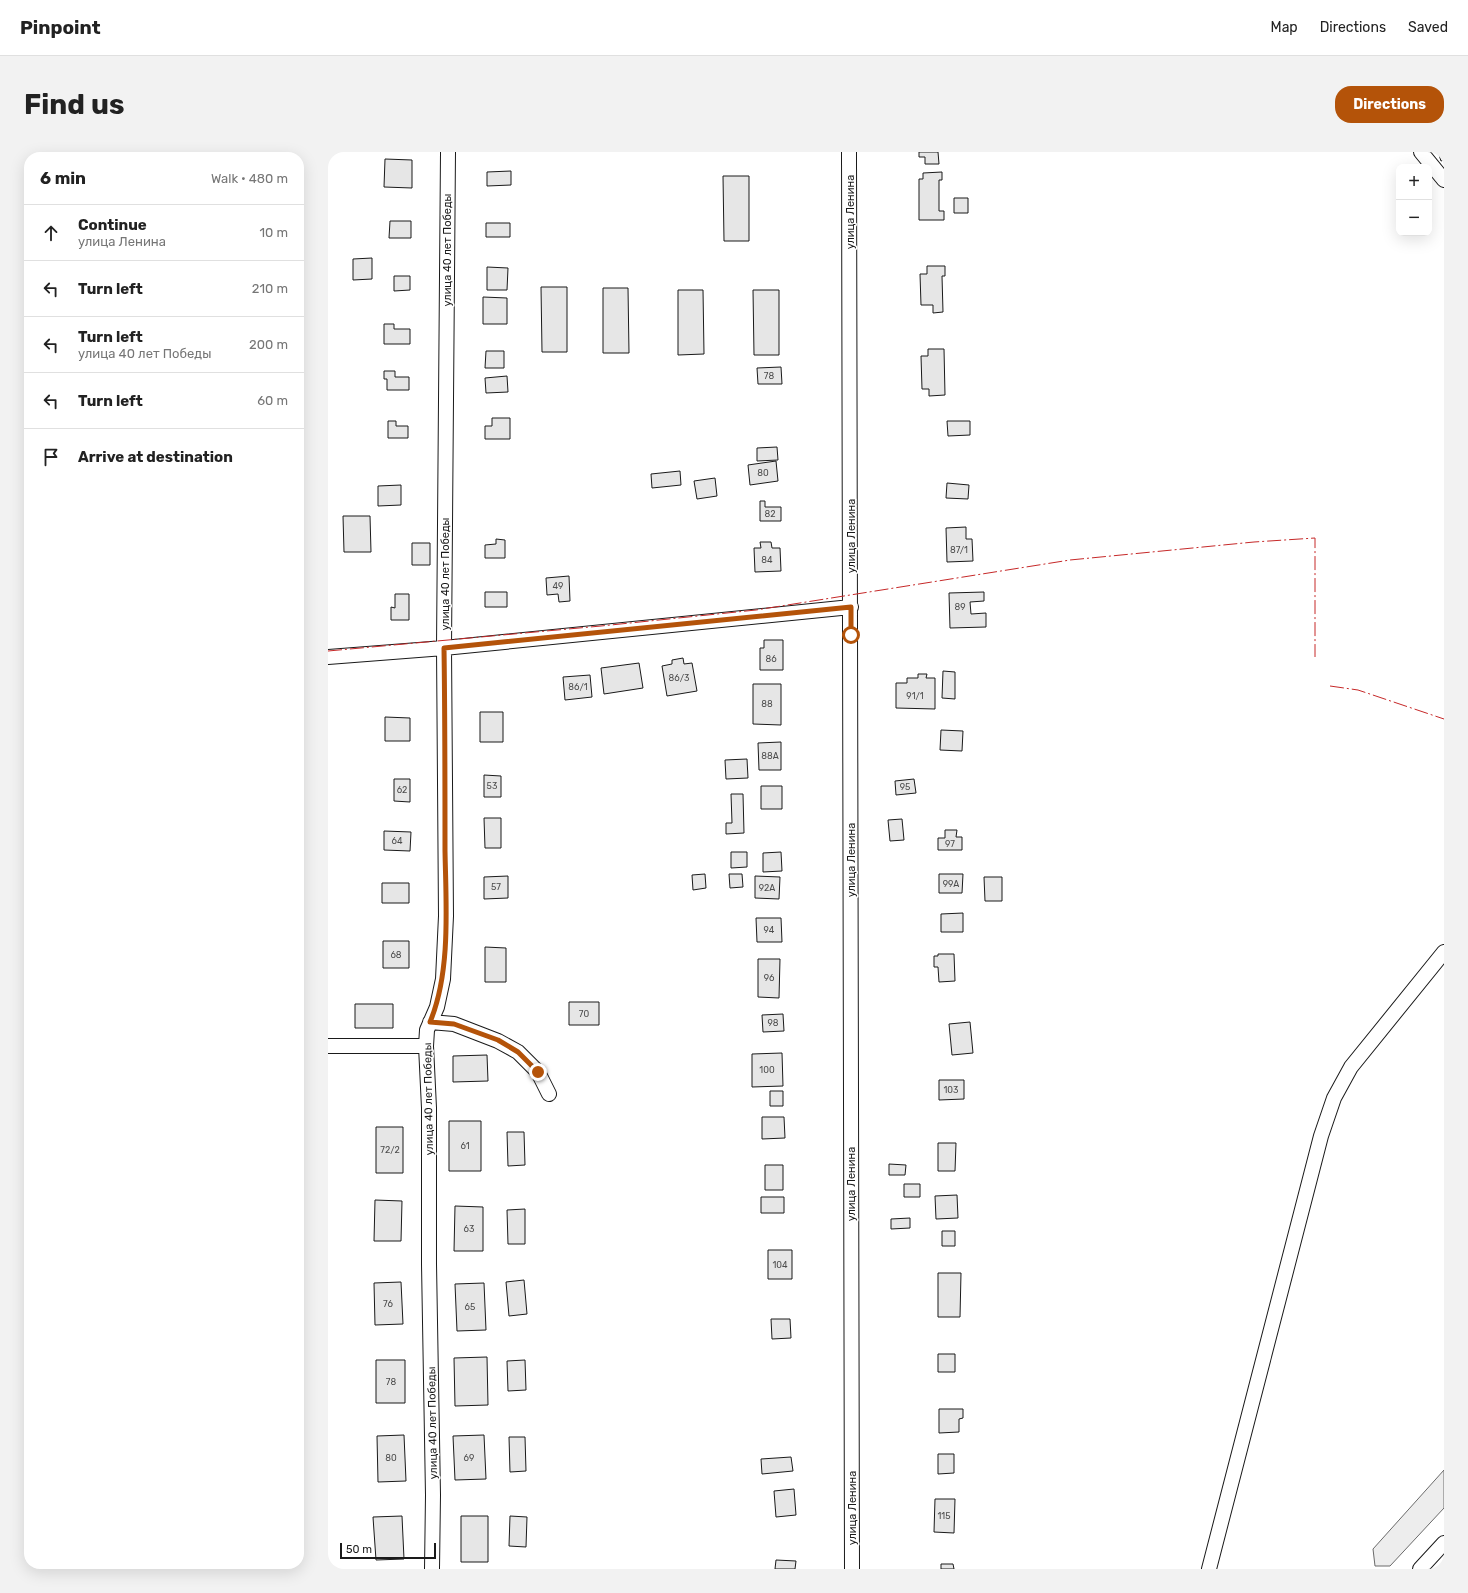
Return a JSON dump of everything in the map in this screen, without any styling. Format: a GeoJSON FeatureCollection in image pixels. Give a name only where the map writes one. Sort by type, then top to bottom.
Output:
{"type":"FeatureCollection","features":[{"type":"Feature","properties":{"kind":"street","name":"улица 40 лет Победы"},"geometry":{"type":"LineString","coordinates":[[432,1569],[433,1495],[429,1264],[429,1116],[426,1046],[427,1030],[437,1006],[443,979],[446,916],[444,648],[448,152]]}},
{"type":"Feature","properties":{"kind":"street","name":"улица Ленина"},"geometry":{"type":"LineString","coordinates":[[850,152],[852,1569]]}},
{"type":"Feature","properties":{"kind":"street"},"geometry":{"type":"LineString","coordinates":[[1421,152],[1444,180]]}},
{"type":"Feature","properties":{"kind":"street"},"geometry":{"type":"LineString","coordinates":[[328,657],[444,648],[851,607]]}},
{"type":"Feature","properties":{"kind":"street"},"geometry":{"type":"LineString","coordinates":[[1209,1569],[1321,1136],[1334,1098],[1351,1067],[1444,952]]}},
{"type":"Feature","properties":{"kind":"street"},"geometry":{"type":"LineString","coordinates":[[430,1022],[454,1024],[498,1040],[518,1052],[538,1072],[550,1094]]}},
{"type":"Feature","properties":{"kind":"street"},"geometry":{"type":"LineString","coordinates":[[328,1046],[426,1046]]}},
{"type":"Feature","properties":{"kind":"street"},"geometry":{"type":"LineString","coordinates":[[1420,1569],[1444,1543]]}},
{"type":"Feature","properties":{"kind":"shaded area"},"geometry":{"type":"Polygon","coordinates":[[[1444,1470],[1444,1508],[1390,1566],[1375,1566],[1373,1549],[1444,1470]]]}},
{"type":"Feature","properties":{"kind":"building"},"geometry":{"type":"Polygon","coordinates":[[[919,152],[938,152],[939,164],[925,164],[925,157],[919,157],[919,152]]]}},
{"type":"Feature","properties":{"kind":"building"},"geometry":{"type":"Polygon","coordinates":[[[1438,152],[1444,152],[1444,160],[1441,161],[1438,152]]]}},
{"type":"Feature","properties":{"kind":"building"},"geometry":{"type":"Polygon","coordinates":[[[385,159],[412,160],[412,188],[384,187],[385,159]]]}},
{"type":"Feature","properties":{"kind":"building"},"geometry":{"type":"Polygon","coordinates":[[[511,171],[511,185],[487,186],[487,172],[511,171]]]}},
{"type":"Feature","properties":{"kind":"building"},"geometry":{"type":"Polygon","coordinates":[[[942,172],[942,180],[939,180],[939,211],[944,211],[944,220],[919,220],[919,179],[923,179],[923,173],[942,172]]]}},
{"type":"Feature","properties":{"kind":"building"},"geometry":{"type":"Polygon","coordinates":[[[723,176],[749,176],[749,241],[724,241],[723,176]]]}},
{"type":"Feature","properties":{"kind":"building"},"geometry":{"type":"Polygon","coordinates":[[[954,198],[968,198],[968,213],[954,213],[954,198]]]}},
{"type":"Feature","properties":{"kind":"building"},"geometry":{"type":"Polygon","coordinates":[[[390,221],[411,221],[411,238],[389,238],[390,221]]]}},
{"type":"Feature","properties":{"kind":"building"},"geometry":{"type":"Polygon","coordinates":[[[486,223],[510,223],[510,237],[486,237],[486,223]]]}},
{"type":"Feature","properties":{"kind":"building"},"geometry":{"type":"Polygon","coordinates":[[[372,258],[372,279],[353,280],[353,259],[372,258]]]}},
{"type":"Feature","properties":{"kind":"building"},"geometry":{"type":"Polygon","coordinates":[[[927,266],[945,266],[945,276],[942,276],[943,312],[933,313],[933,305],[921,305],[920,274],[927,274],[927,266]]]}},
{"type":"Feature","properties":{"kind":"building"},"geometry":{"type":"Polygon","coordinates":[[[487,267],[508,268],[507,290],[487,290],[487,267]]]}},
{"type":"Feature","properties":{"kind":"building"},"geometry":{"type":"Polygon","coordinates":[[[394,276],[410,276],[410,290],[394,291],[394,276]]]}},
{"type":"Feature","properties":{"kind":"building"},"geometry":{"type":"Polygon","coordinates":[[[541,287],[567,287],[567,352],[542,352],[541,287]]]}},
{"type":"Feature","properties":{"kind":"building"},"geometry":{"type":"Polygon","coordinates":[[[603,288],[628,288],[629,353],[603,353],[603,288]]]}},
{"type":"Feature","properties":{"kind":"building"},"geometry":{"type":"Polygon","coordinates":[[[678,290],[703,290],[704,354],[678,355],[678,290]]]}},
{"type":"Feature","properties":{"kind":"building"},"geometry":{"type":"Polygon","coordinates":[[[753,290],[779,290],[779,355],[754,355],[753,290]]]}},
{"type":"Feature","properties":{"kind":"building"},"geometry":{"type":"Polygon","coordinates":[[[483,297],[507,298],[507,324],[483,324],[483,297]]]}},
{"type":"Feature","properties":{"kind":"building"},"geometry":{"type":"Polygon","coordinates":[[[384,324],[394,324],[394,329],[410,329],[410,344],[384,344],[384,324]]]}},
{"type":"Feature","properties":{"kind":"building"},"geometry":{"type":"Polygon","coordinates":[[[928,349],[944,349],[945,395],[929,396],[929,389],[922,389],[921,356],[928,356],[928,349]]]}},
{"type":"Feature","properties":{"kind":"building"},"geometry":{"type":"Polygon","coordinates":[[[486,351],[504,351],[504,368],[485,368],[486,351]]]}},
{"type":"Feature","properties":{"kind":"building"},"geometry":{"type":"Polygon","coordinates":[[[781,367],[782,384],[758,384],[757,368],[781,367]]]}},
{"type":"Feature","properties":{"kind":"building"},"geometry":{"type":"Polygon","coordinates":[[[384,371],[395,371],[395,377],[409,377],[409,390],[387,390],[387,379],[384,379],[384,371]]]}},
{"type":"Feature","properties":{"kind":"building"},"geometry":{"type":"Polygon","coordinates":[[[507,376],[508,392],[486,393],[485,378],[507,376]]]}},
{"type":"Feature","properties":{"kind":"building"},"geometry":{"type":"Polygon","coordinates":[[[492,418],[510,418],[510,439],[485,439],[485,426],[492,426],[492,418]]]}},
{"type":"Feature","properties":{"kind":"building"},"geometry":{"type":"Polygon","coordinates":[[[388,421],[396,421],[396,426],[408,426],[408,438],[388,438],[388,421]]]}},
{"type":"Feature","properties":{"kind":"building"},"geometry":{"type":"Polygon","coordinates":[[[947,421],[970,421],[970,435],[948,436],[947,421]]]}},
{"type":"Feature","properties":{"kind":"building"},"geometry":{"type":"Polygon","coordinates":[[[777,447],[778,460],[757,461],[757,448],[777,447]]]}},
{"type":"Feature","properties":{"kind":"building"},"geometry":{"type":"Polygon","coordinates":[[[776,461],[778,481],[750,485],[748,465],[776,461]]]}},
{"type":"Feature","properties":{"kind":"building"},"geometry":{"type":"Polygon","coordinates":[[[680,471],[681,485],[652,488],[651,474],[680,471]]]}},
{"type":"Feature","properties":{"kind":"building"},"geometry":{"type":"Polygon","coordinates":[[[715,478],[717,496],[697,499],[694,481],[715,478]]]}},
{"type":"Feature","properties":{"kind":"building"},"geometry":{"type":"Polygon","coordinates":[[[947,483],[969,485],[968,499],[946,498],[947,483]]]}},
{"type":"Feature","properties":{"kind":"building"},"geometry":{"type":"Polygon","coordinates":[[[401,485],[401,505],[378,506],[378,486],[401,485]]]}},
{"type":"Feature","properties":{"kind":"building"},"geometry":{"type":"Polygon","coordinates":[[[760,501],[765,501],[765,507],[781,507],[781,521],[760,521],[760,501]]]}},
{"type":"Feature","properties":{"kind":"building"},"geometry":{"type":"Polygon","coordinates":[[[343,516],[370,516],[371,552],[344,552],[343,516]]]}},
{"type":"Feature","properties":{"kind":"building"},"geometry":{"type":"Polygon","coordinates":[[[966,527],[966,539],[972,539],[973,561],[947,562],[946,528],[966,527]]]}},
{"type":"Feature","properties":{"kind":"building"},"geometry":{"type":"Polygon","coordinates":[[[496,539],[505,540],[505,558],[485,558],[485,545],[496,544],[496,539]]]}},
{"type":"Feature","properties":{"kind":"building"},"geometry":{"type":"Polygon","coordinates":[[[760,542],[771,542],[772,548],[780,548],[781,571],[755,572],[754,548],[761,548],[760,542]]]}},
{"type":"Feature","properties":{"kind":"building"},"geometry":{"type":"Polygon","coordinates":[[[412,543],[430,543],[430,565],[412,565],[412,543]]]}},
{"type":"Feature","properties":{"kind":"building"},"geometry":{"type":"Polygon","coordinates":[[[569,576],[570,601],[559,602],[558,594],[547,595],[546,578],[569,576]]]}},
{"type":"Feature","properties":{"kind":"building"},"geometry":{"type":"Polygon","coordinates":[[[485,592],[507,592],[507,607],[485,607],[485,592]]]}},
{"type":"Feature","properties":{"kind":"building"},"geometry":{"type":"Polygon","coordinates":[[[984,592],[984,601],[970,602],[971,614],[986,613],[986,627],[950,628],[949,593],[984,592]]]}},
{"type":"Feature","properties":{"kind":"building"},"geometry":{"type":"Polygon","coordinates":[[[395,594],[409,594],[409,620],[391,620],[391,607],[395,608],[395,594]]]}},
{"type":"Feature","properties":{"kind":"building"},"geometry":{"type":"Polygon","coordinates":[[[764,640],[783,640],[783,670],[760,670],[760,648],[764,648],[764,640]]]}},
{"type":"Feature","properties":{"kind":"building"},"geometry":{"type":"Polygon","coordinates":[[[683,658],[684,664],[692,663],[697,691],[667,696],[662,666],[672,664],[672,660],[683,658]]]}},
{"type":"Feature","properties":{"kind":"building"},"geometry":{"type":"Polygon","coordinates":[[[639,663],[643,688],[604,694],[601,668],[639,663]]]}},
{"type":"Feature","properties":{"kind":"building"},"geometry":{"type":"Polygon","coordinates":[[[943,671],[955,672],[955,699],[942,698],[943,671]]]}},
{"type":"Feature","properties":{"kind":"building"},"geometry":{"type":"Polygon","coordinates":[[[918,674],[927,674],[926,678],[935,678],[935,709],[896,708],[896,683],[907,683],[907,678],[918,678],[918,674]]]}},
{"type":"Feature","properties":{"kind":"building"},"geometry":{"type":"Polygon","coordinates":[[[590,675],[592,697],[565,700],[563,677],[590,675]]]}},
{"type":"Feature","properties":{"kind":"building"},"geometry":{"type":"Polygon","coordinates":[[[753,684],[781,684],[781,725],[753,724],[753,684]]]}},
{"type":"Feature","properties":{"kind":"building"},"geometry":{"type":"Polygon","coordinates":[[[480,712],[503,712],[503,742],[480,742],[480,712]]]}},
{"type":"Feature","properties":{"kind":"building"},"geometry":{"type":"Polygon","coordinates":[[[385,717],[410,718],[410,741],[385,741],[385,717]]]}},
{"type":"Feature","properties":{"kind":"building"},"geometry":{"type":"Polygon","coordinates":[[[941,730],[963,731],[962,751],[940,750],[941,730]]]}},
{"type":"Feature","properties":{"kind":"building"},"geometry":{"type":"Polygon","coordinates":[[[781,742],[781,770],[759,770],[758,743],[781,742]]]}},
{"type":"Feature","properties":{"kind":"building"},"geometry":{"type":"Polygon","coordinates":[[[747,759],[748,778],[726,779],[725,760],[747,759]]]}},
{"type":"Feature","properties":{"kind":"building"},"geometry":{"type":"Polygon","coordinates":[[[484,775],[501,776],[501,797],[484,797],[484,775]]]}},
{"type":"Feature","properties":{"kind":"building"},"geometry":{"type":"Polygon","coordinates":[[[394,779],[410,779],[410,802],[394,801],[394,779]]]}},
{"type":"Feature","properties":{"kind":"building"},"geometry":{"type":"Polygon","coordinates":[[[914,779],[916,793],[896,795],[895,781],[914,779]]]}},
{"type":"Feature","properties":{"kind":"building"},"geometry":{"type":"Polygon","coordinates":[[[761,786],[782,786],[782,809],[761,809],[761,786]]]}},
{"type":"Feature","properties":{"kind":"building"},"geometry":{"type":"Polygon","coordinates":[[[731,794],[743,794],[744,833],[726,834],[726,823],[732,823],[731,794]]]}},
{"type":"Feature","properties":{"kind":"building"},"geometry":{"type":"Polygon","coordinates":[[[484,818],[501,818],[501,848],[485,848],[484,818]]]}},
{"type":"Feature","properties":{"kind":"building"},"geometry":{"type":"Polygon","coordinates":[[[902,819],[904,840],[890,841],[888,820],[902,819]]]}},
{"type":"Feature","properties":{"kind":"building"},"geometry":{"type":"Polygon","coordinates":[[[945,830],[957,830],[956,837],[962,837],[962,850],[938,850],[938,838],[945,838],[945,830]]]}},
{"type":"Feature","properties":{"kind":"building"},"geometry":{"type":"Polygon","coordinates":[[[384,831],[411,832],[410,851],[384,850],[384,831]]]}},
{"type":"Feature","properties":{"kind":"building"},"geometry":{"type":"Polygon","coordinates":[[[731,852],[747,852],[747,867],[731,868],[731,852]]]}},
{"type":"Feature","properties":{"kind":"building"},"geometry":{"type":"Polygon","coordinates":[[[781,852],[782,871],[763,872],[763,853],[781,852]]]}},
{"type":"Feature","properties":{"kind":"building"},"geometry":{"type":"Polygon","coordinates":[[[705,874],[706,888],[693,890],[692,875],[705,874]]]}},
{"type":"Feature","properties":{"kind":"building"},"geometry":{"type":"Polygon","coordinates":[[[729,874],[742,874],[743,887],[730,888],[729,874]]]}},
{"type":"Feature","properties":{"kind":"building"},"geometry":{"type":"Polygon","coordinates":[[[939,874],[963,874],[962,893],[939,893],[939,874]]]}},
{"type":"Feature","properties":{"kind":"building"},"geometry":{"type":"Polygon","coordinates":[[[508,876],[508,898],[484,899],[484,877],[508,876]]]}},
{"type":"Feature","properties":{"kind":"building"},"geometry":{"type":"Polygon","coordinates":[[[755,876],[780,877],[779,899],[755,898],[755,876]]]}},
{"type":"Feature","properties":{"kind":"building"},"geometry":{"type":"Polygon","coordinates":[[[984,877],[1002,877],[1002,901],[985,901],[984,877]]]}},
{"type":"Feature","properties":{"kind":"building"},"geometry":{"type":"Polygon","coordinates":[[[382,883],[409,883],[409,903],[382,903],[382,883]]]}},
{"type":"Feature","properties":{"kind":"building"},"geometry":{"type":"Polygon","coordinates":[[[963,913],[963,932],[941,932],[941,914],[963,913]]]}},
{"type":"Feature","properties":{"kind":"building"},"geometry":{"type":"Polygon","coordinates":[[[756,918],[781,918],[782,942],[757,942],[756,918]]]}},
{"type":"Feature","properties":{"kind":"building"},"geometry":{"type":"Polygon","coordinates":[[[383,941],[409,941],[409,968],[383,968],[383,941]]]}},
{"type":"Feature","properties":{"kind":"building"},"geometry":{"type":"Polygon","coordinates":[[[485,947],[506,948],[506,982],[485,982],[485,947]]]}},
{"type":"Feature","properties":{"kind":"building"},"geometry":{"type":"Polygon","coordinates":[[[938,954],[954,954],[955,981],[939,982],[938,967],[934,967],[934,956],[938,956],[938,954]]]}},
{"type":"Feature","properties":{"kind":"building"},"geometry":{"type":"Polygon","coordinates":[[[758,959],[780,959],[779,998],[758,997],[758,959]]]}},
{"type":"Feature","properties":{"kind":"building"},"geometry":{"type":"Polygon","coordinates":[[[569,1002],[599,1002],[599,1025],[569,1025],[569,1002]]]}},
{"type":"Feature","properties":{"kind":"building"},"geometry":{"type":"Polygon","coordinates":[[[355,1004],[393,1004],[393,1028],[355,1028],[355,1004]]]}},
{"type":"Feature","properties":{"kind":"building"},"geometry":{"type":"Polygon","coordinates":[[[783,1014],[784,1031],[763,1032],[762,1015],[783,1014]]]}},
{"type":"Feature","properties":{"kind":"building"},"geometry":{"type":"Polygon","coordinates":[[[970,1022],[973,1053],[952,1055],[949,1024],[970,1022]]]}},
{"type":"Feature","properties":{"kind":"building"},"geometry":{"type":"Polygon","coordinates":[[[782,1053],[783,1086],[752,1087],[752,1054],[782,1053]]]}},
{"type":"Feature","properties":{"kind":"building"},"geometry":{"type":"Polygon","coordinates":[[[487,1055],[488,1081],[453,1082],[453,1056],[487,1055]]]}},
{"type":"Feature","properties":{"kind":"building"},"geometry":{"type":"Polygon","coordinates":[[[939,1080],[964,1080],[964,1099],[939,1100],[939,1080]]]}},
{"type":"Feature","properties":{"kind":"building"},"geometry":{"type":"Polygon","coordinates":[[[770,1091],[783,1091],[783,1106],[770,1106],[770,1091]]]}},
{"type":"Feature","properties":{"kind":"building"},"geometry":{"type":"Polygon","coordinates":[[[762,1117],[784,1117],[785,1138],[762,1139],[762,1117]]]}},
{"type":"Feature","properties":{"kind":"building"},"geometry":{"type":"Polygon","coordinates":[[[449,1121],[481,1121],[481,1171],[449,1171],[449,1121]]]}},
{"type":"Feature","properties":{"kind":"building"},"geometry":{"type":"Polygon","coordinates":[[[376,1127],[403,1127],[403,1173],[376,1173],[376,1127]]]}},
{"type":"Feature","properties":{"kind":"building"},"geometry":{"type":"Polygon","coordinates":[[[507,1132],[524,1132],[525,1165],[508,1166],[507,1132]]]}},
{"type":"Feature","properties":{"kind":"building"},"geometry":{"type":"Polygon","coordinates":[[[938,1143],[956,1143],[955,1171],[938,1171],[938,1143]]]}},
{"type":"Feature","properties":{"kind":"building"},"geometry":{"type":"Polygon","coordinates":[[[889,1164],[906,1165],[905,1175],[889,1175],[889,1164]]]}},
{"type":"Feature","properties":{"kind":"building"},"geometry":{"type":"Polygon","coordinates":[[[765,1165],[783,1165],[783,1190],[765,1190],[765,1165]]]}},
{"type":"Feature","properties":{"kind":"building"},"geometry":{"type":"Polygon","coordinates":[[[904,1184],[920,1184],[920,1197],[904,1197],[904,1184]]]}},
{"type":"Feature","properties":{"kind":"building"},"geometry":{"type":"Polygon","coordinates":[[[957,1195],[958,1218],[936,1219],[935,1196],[957,1195]]]}},
{"type":"Feature","properties":{"kind":"building"},"geometry":{"type":"Polygon","coordinates":[[[761,1197],[784,1197],[784,1213],[761,1213],[761,1197]]]}},
{"type":"Feature","properties":{"kind":"building"},"geometry":{"type":"Polygon","coordinates":[[[375,1200],[402,1201],[401,1241],[374,1241],[375,1200]]]}},
{"type":"Feature","properties":{"kind":"building"},"geometry":{"type":"Polygon","coordinates":[[[455,1206],[483,1207],[483,1251],[454,1251],[455,1206]]]}},
{"type":"Feature","properties":{"kind":"building"},"geometry":{"type":"Polygon","coordinates":[[[525,1209],[525,1244],[508,1244],[507,1210],[525,1209]]]}},
{"type":"Feature","properties":{"kind":"building"},"geometry":{"type":"Polygon","coordinates":[[[910,1218],[910,1228],[891,1229],[891,1219],[910,1218]]]}},
{"type":"Feature","properties":{"kind":"building"},"geometry":{"type":"Polygon","coordinates":[[[942,1231],[955,1231],[955,1246],[942,1246],[942,1231]]]}},
{"type":"Feature","properties":{"kind":"building"},"geometry":{"type":"Polygon","coordinates":[[[768,1250],[792,1250],[792,1279],[768,1279],[768,1250]]]}},
{"type":"Feature","properties":{"kind":"building"},"geometry":{"type":"Polygon","coordinates":[[[938,1273],[961,1273],[960,1317],[938,1317],[938,1273]]]}},
{"type":"Feature","properties":{"kind":"building"},"geometry":{"type":"Polygon","coordinates":[[[524,1280],[527,1314],[509,1316],[506,1282],[524,1280]]]}},
{"type":"Feature","properties":{"kind":"building"},"geometry":{"type":"Polygon","coordinates":[[[401,1282],[403,1324],[375,1325],[374,1283],[401,1282]]]}},
{"type":"Feature","properties":{"kind":"building"},"geometry":{"type":"Polygon","coordinates":[[[484,1283],[486,1330],[457,1331],[455,1284],[484,1283]]]}},
{"type":"Feature","properties":{"kind":"building"},"geometry":{"type":"Polygon","coordinates":[[[771,1319],[790,1319],[791,1338],[772,1339],[771,1319]]]}},
{"type":"Feature","properties":{"kind":"building"},"geometry":{"type":"Polygon","coordinates":[[[938,1354],[955,1354],[955,1372],[938,1372],[938,1354]]]}},
{"type":"Feature","properties":{"kind":"building"},"geometry":{"type":"Polygon","coordinates":[[[487,1357],[488,1405],[455,1406],[454,1358],[487,1357]]]}},
{"type":"Feature","properties":{"kind":"building"},"geometry":{"type":"Polygon","coordinates":[[[376,1360],[405,1360],[405,1403],[376,1403],[376,1360]]]}},
{"type":"Feature","properties":{"kind":"building"},"geometry":{"type":"Polygon","coordinates":[[[525,1360],[526,1390],[508,1391],[507,1361],[525,1360]]]}},
{"type":"Feature","properties":{"kind":"building"},"geometry":{"type":"Polygon","coordinates":[[[939,1409],[963,1409],[963,1418],[959,1419],[959,1432],[939,1433],[939,1409]]]}},
{"type":"Feature","properties":{"kind":"building"},"geometry":{"type":"Polygon","coordinates":[[[404,1435],[406,1481],[378,1482],[377,1436],[404,1435]]]}},
{"type":"Feature","properties":{"kind":"building"},"geometry":{"type":"Polygon","coordinates":[[[484,1435],[486,1479],[455,1480],[453,1436],[484,1435]]]}},
{"type":"Feature","properties":{"kind":"building"},"geometry":{"type":"Polygon","coordinates":[[[509,1437],[525,1437],[526,1471],[510,1472],[509,1437]]]}},
{"type":"Feature","properties":{"kind":"building"},"geometry":{"type":"Polygon","coordinates":[[[938,1454],[954,1454],[954,1473],[938,1474],[938,1454]]]}},
{"type":"Feature","properties":{"kind":"building"},"geometry":{"type":"Polygon","coordinates":[[[791,1457],[793,1471],[762,1474],[761,1459],[791,1457]]]}},
{"type":"Feature","properties":{"kind":"building"},"geometry":{"type":"Polygon","coordinates":[[[794,1489],[796,1515],[776,1517],[774,1491],[794,1489]]]}},
{"type":"Feature","properties":{"kind":"building"},"geometry":{"type":"Polygon","coordinates":[[[935,1499],[955,1499],[954,1533],[934,1532],[935,1499]]]}},
{"type":"Feature","properties":{"kind":"building"},"geometry":{"type":"Polygon","coordinates":[[[402,1516],[404,1559],[376,1560],[373,1517],[402,1516]]]}},
{"type":"Feature","properties":{"kind":"building"},"geometry":{"type":"Polygon","coordinates":[[[461,1516],[488,1516],[488,1562],[461,1562],[461,1516]]]}},
{"type":"Feature","properties":{"kind":"building"},"geometry":{"type":"Polygon","coordinates":[[[510,1516],[527,1517],[526,1547],[509,1546],[510,1516]]]}},
{"type":"Feature","properties":{"kind":"building"},"geometry":{"type":"Polygon","coordinates":[[[776,1560],[796,1561],[795,1569],[775,1569],[776,1560]]]}},
{"type":"Feature","properties":{"kind":"building"},"geometry":{"type":"Polygon","coordinates":[[[941,1564],[953,1564],[954,1569],[941,1569],[941,1564]]]}},
{"type":"Feature","properties":{"kind":"power"},"geometry":{"type":"LineString","coordinates":[[328,651],[756,610],[1070,560],[1254,542],[1315,538],[1315,657]]}},
{"type":"Feature","properties":{"kind":"power"},"geometry":{"type":"LineString","coordinates":[[1330,686],[1358,690],[1444,719]]}},
{"type":"Feature","properties":{"kind":"route"},"geometry":{"type":"LineString","coordinates":[[538,1072],[518,1052],[498,1040],[454,1024],[430,1022],[437,1006],[443,979],[446,916],[444,648],[851,607],[851,635]]}}]}
